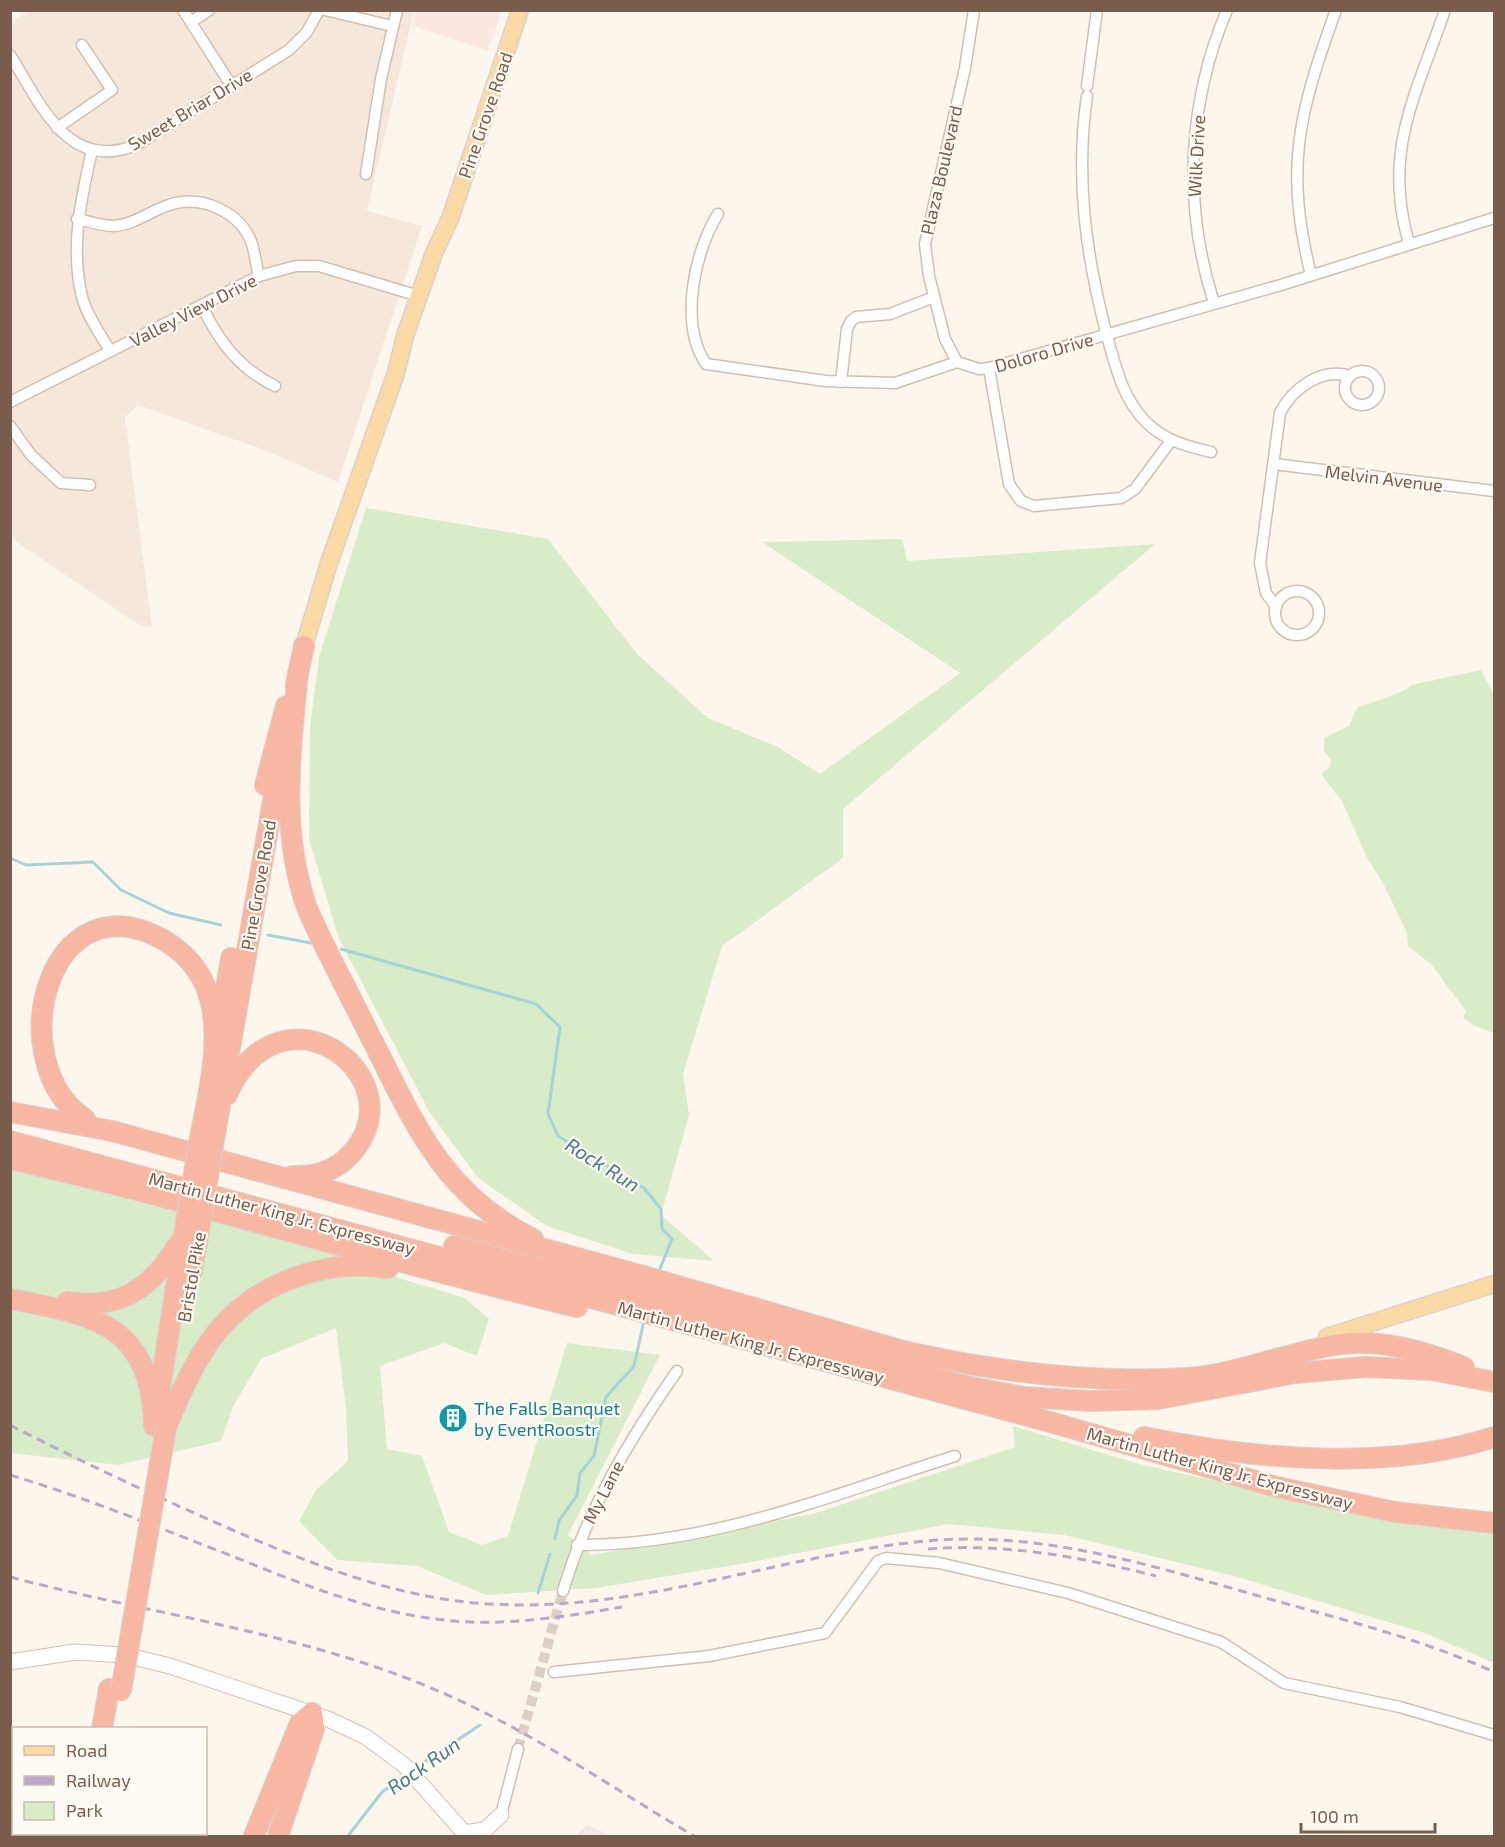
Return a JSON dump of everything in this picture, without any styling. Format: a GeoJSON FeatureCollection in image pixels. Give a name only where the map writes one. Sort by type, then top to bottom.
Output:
{"type":"FeatureCollection","features":[{"type":"Feature","properties":{"kind":"highway","name":"Pine Grove Road"},"geometry":{"type":"LineString","coordinates":[[216,1126],[256,891],[304,646]]}},
{"type":"Feature","properties":{"kind":"highway","name":"Pine Grove Road"},"geometry":{"type":"LineString","coordinates":[[215,1050],[260,807],[281,722],[304,646]]}},
{"type":"Feature","properties":{"kind":"highway"},"geometry":{"type":"LineString","coordinates":[[298,673],[289,756],[288,816],[297,874],[313,923],[419,1131],[455,1182],[509,1226],[594,1263],[631,1296],[666,1305],[728,1312],[975,1367],[1039,1376],[1134,1378],[1198,1376],[1335,1345],[1368,1343],[1402,1347],[1429,1354],[1494,1380]]}},
{"type":"Feature","properties":{"kind":"highway"},"geometry":{"type":"LineString","coordinates":[[30,982],[50,955],[78,935],[112,928],[134,929],[152,935],[179,951],[201,975],[212,1008],[215,1050],[206,1144]]}},
{"type":"Feature","properties":{"kind":"highway"},"geometry":{"type":"LineString","coordinates":[[216,1126],[238,1074],[251,1057],[267,1046],[284,1040],[303,1040],[320,1043],[342,1055],[355,1068],[367,1092],[368,1120],[358,1145],[340,1164],[326,1172],[308,1176],[272,1174]]}},
{"type":"Feature","properties":{"kind":"highway"},"geometry":{"type":"LineString","coordinates":[[25,1058],[36,1079],[51,1097],[78,1116],[112,1131]]}},
{"type":"Feature","properties":{"kind":"highway"},"geometry":{"type":"LineString","coordinates":[[10,1103],[43,1111],[70,1122]]}},
{"type":"Feature","properties":{"kind":"highway"},"geometry":{"type":"LineString","coordinates":[[10,1112],[112,1131],[594,1263]]}},
{"type":"Feature","properties":{"kind":"highway","name":"Bristol Pike"},"geometry":{"type":"LineString","coordinates":[[160,1427],[206,1144],[216,1126]]}},
{"type":"Feature","properties":{"kind":"highway","name":"Martin Luther King Jr. Expressway"},"geometry":{"type":"LineString","coordinates":[[10,1128],[631,1296]]}},
{"type":"Feature","properties":{"kind":"highway","name":"Martin Luther King Jr. Expressway"},"geometry":{"type":"LineString","coordinates":[[10,1141],[631,1296]]}},
{"type":"Feature","properties":{"kind":"highway"},"geometry":{"type":"LineString","coordinates":[[10,1159],[144,1192],[491,1286]]}},
{"type":"Feature","properties":{"kind":"highway"},"geometry":{"type":"LineString","coordinates":[[10,1291],[77,1303],[98,1303],[122,1298],[151,1281],[166,1264],[194,1217]]}},
{"type":"Feature","properties":{"kind":"highway"},"geometry":{"type":"LineString","coordinates":[[105,1727],[115,1690],[160,1427],[183,1237]]}},
{"type":"Feature","properties":{"kind":"highway"},"geometry":{"type":"LineString","coordinates":[[160,1427],[191,1372],[219,1330],[253,1299],[285,1281],[321,1269],[365,1265],[491,1286],[631,1296],[666,1305],[1115,1451],[1277,1487]]}},
{"type":"Feature","properties":{"kind":"highway"},"geometry":{"type":"LineString","coordinates":[[10,1299],[87,1315],[120,1335],[134,1350],[148,1380],[160,1427]]}},
{"type":"Feature","properties":{"kind":"highway","name":"Martin Luther King Jr. Expressway"},"geometry":{"type":"LineString","coordinates":[[666,1305],[957,1384],[1035,1398],[1101,1401],[1158,1399],[1296,1373],[1365,1367],[1432,1370],[1494,1380]]}},
{"type":"Feature","properties":{"kind":"highway","name":"Martin Luther King Jr. Expressway"},"geometry":{"type":"LineString","coordinates":[[666,1305],[1050,1422],[1277,1487],[1395,1512],[1494,1523]]}},
{"type":"Feature","properties":{"kind":"highway"},"geometry":{"type":"LineString","coordinates":[[1134,1378],[1236,1361],[1327,1336]]}},
{"type":"Feature","properties":{"kind":"highway"},"geometry":{"type":"LineString","coordinates":[[1050,1422],[1203,1447],[1303,1456],[1369,1457],[1409,1454],[1442,1450],[1494,1437]]}},
{"type":"Feature","properties":{"kind":"highway"},"geometry":{"type":"LineString","coordinates":[[254,1836],[300,1724],[312,1713]]}},
{"type":"Feature","properties":{"kind":"highway"},"geometry":{"type":"LineString","coordinates":[[278,1836],[314,1729],[312,1713]]}},
{"type":"Feature","properties":{"kind":"main road","name":"Pine Grove Road"},"geometry":{"type":"LineString","coordinates":[[304,646],[329,563],[396,373],[419,296],[450,219],[520,10]]}},
{"type":"Feature","properties":{"kind":"main road","name":"Pine Grove Road"},"geometry":{"type":"LineString","coordinates":[[396,373],[441,255],[450,219]]}},
{"type":"Feature","properties":{"kind":"main road"},"geometry":{"type":"LineString","coordinates":[[1327,1336],[1494,1284]]}},
{"type":"Feature","properties":{"kind":"main road"},"geometry":{"type":"LineString","coordinates":[[10,1662],[75,1652],[125,1655],[170,1666],[312,1713],[366,1737],[404,1765],[465,1834],[485,1830],[501,1815]]}},
{"type":"Feature","properties":{"kind":"main road"},"geometry":{"type":"LineString","coordinates":[[496,1836],[501,1815]]}},
{"type":"Feature","properties":{"kind":"street"},"geometry":{"type":"LineString","coordinates":[[183,10],[231,86]]}},
{"type":"Feature","properties":{"kind":"street"},"geometry":{"type":"LineString","coordinates":[[191,22],[209,10]]}},
{"type":"Feature","properties":{"kind":"street","name":"Sweet Briar Drive"},"geometry":{"type":"LineString","coordinates":[[92,150],[111,152],[138,144],[298,42],[319,10]]}},
{"type":"Feature","properties":{"kind":"street"},"geometry":{"type":"LineString","coordinates":[[325,10],[392,26]]}},
{"type":"Feature","properties":{"kind":"street"},"geometry":{"type":"LineString","coordinates":[[366,174],[392,26],[397,10]]}},
{"type":"Feature","properties":{"kind":"street","name":"Plaza Boulevard"},"geometry":{"type":"LineString","coordinates":[[957,362],[945,339],[934,297],[925,244],[965,68],[974,10]]}},
{"type":"Feature","properties":{"kind":"street"},"geometry":{"type":"LineString","coordinates":[[1097,10],[1081,139],[1083,218],[1096,296],[1120,382],[1128,399],[1146,422],[1170,442],[1211,452]]}},
{"type":"Feature","properties":{"kind":"street","name":"Wilk Drive"},"geometry":{"type":"LineString","coordinates":[[1214,303],[1197,234],[1193,186],[1194,150],[1200,100],[1208,64],[1227,10]]}},
{"type":"Feature","properties":{"kind":"street"},"geometry":{"type":"LineString","coordinates":[[1311,275],[1297,196],[1297,142],[1308,90],[1336,10]]}},
{"type":"Feature","properties":{"kind":"street"},"geometry":{"type":"LineString","coordinates":[[1409,243],[1398,191],[1399,154],[1406,118],[1445,10]]}},
{"type":"Feature","properties":{"kind":"street"},"geometry":{"type":"LineString","coordinates":[[57,128],[112,90],[81,45]]}},
{"type":"Feature","properties":{"kind":"street"},"geometry":{"type":"LineString","coordinates":[[10,55],[57,128],[70,140],[92,150],[77,219],[78,270],[83,300],[110,351]]}},
{"type":"Feature","properties":{"kind":"street"},"geometry":{"type":"LineString","coordinates":[[77,219],[112,226],[134,221],[171,204],[201,201],[222,209],[243,228],[252,243],[259,276]]}},
{"type":"Feature","properties":{"kind":"street"},"geometry":{"type":"LineString","coordinates":[[718,214],[706,236],[692,284],[697,352],[706,364],[841,382],[895,383],[957,362]]}},
{"type":"Feature","properties":{"kind":"street","name":"Doloro Drive"},"geometry":{"type":"LineString","coordinates":[[957,362],[979,369],[989,368],[1311,275],[1494,218]]}},
{"type":"Feature","properties":{"kind":"street","name":"Valley View Drive"},"geometry":{"type":"LineString","coordinates":[[10,402],[259,276],[296,266],[319,266],[380,282],[419,296]]}},
{"type":"Feature","properties":{"kind":"street"},"geometry":{"type":"LineString","coordinates":[[841,382],[847,329],[856,316],[890,314],[934,297]]}},
{"type":"Feature","properties":{"kind":"street"},"geometry":{"type":"LineString","coordinates":[[201,305],[216,335],[230,354],[253,375],[275,387]]}},
{"type":"Feature","properties":{"kind":"street"},"geometry":{"type":"LineString","coordinates":[[989,368],[1009,484],[1015,495],[1029,505],[1122,498],[1135,489],[1170,442]]}},
{"type":"Feature","properties":{"kind":"street"},"geometry":{"type":"LineString","coordinates":[[1276,607],[1283,597],[1290,593],[1303,592],[1315,601],[1319,616],[1311,631],[1296,635],[1289,634],[1278,624],[1276,607],[1266,592],[1260,563],[1280,413],[1287,399],[1310,381],[1336,374],[1350,376]]}},
{"type":"Feature","properties":{"kind":"street"},"geometry":{"type":"LineString","coordinates":[[10,426],[31,455],[61,483],[90,485]]}},
{"type":"Feature","properties":{"kind":"street","name":"Melvin Avenue"},"geometry":{"type":"LineString","coordinates":[[1274,464],[1494,491]]}},
{"type":"Feature","properties":{"kind":"street","name":"My Lane"},"geometry":{"type":"LineString","coordinates":[[563,1591],[577,1545],[616,1465],[677,1371]]}},
{"type":"Feature","properties":{"kind":"street"},"geometry":{"type":"LineString","coordinates":[[577,1545],[659,1539],[734,1526],[805,1507],[956,1456]]}},
{"type":"Feature","properties":{"kind":"street"},"geometry":{"type":"LineString","coordinates":[[554,1672],[709,1656],[825,1633],[878,1561],[886,1558],[939,1563],[1068,1593],[1221,1642],[1284,1683],[1400,1707],[1494,1735]]}},
{"type":"Feature","properties":{"kind":"street"},"geometry":{"type":"LineString","coordinates":[[501,1815],[518,1749]]}},
{"type":"Feature","properties":{"kind":"shaded area"},"geometry":{"type":"Polygon","coordinates":[[[30,10],[414,11],[367,211],[422,226],[338,482],[269,452],[138,405],[125,417],[152,627],[141,626],[11,538],[11,23],[30,10]]]}},
{"type":"Feature","properties":{"kind":"shaded area"},"geometry":{"type":"Polygon","coordinates":[[[416,10],[502,11],[488,51],[412,26],[416,10]]]}},
{"type":"Feature","properties":{"kind":"shaded area"},"geometry":{"type":"Polygon","coordinates":[[[587,1825],[611,1836],[575,1836],[587,1825]]]}},
{"type":"Feature","properties":{"kind":"green space"},"geometry":{"type":"Polygon","coordinates":[[[366,508],[548,539],[637,654],[708,718],[778,747],[820,774],[960,673],[762,542],[902,539],[907,561],[1155,544],[843,809],[843,858],[722,946],[683,1074],[689,1115],[661,1215],[714,1261],[633,1254],[547,1226],[478,1178],[430,1113],[339,939],[309,839],[310,727],[319,657],[366,508]]]}},
{"type":"Feature","properties":{"kind":"green space"},"geometry":{"type":"Polygon","coordinates":[[[1481,670],[1494,695],[1494,1033],[1475,1026],[1463,1018],[1466,1011],[1431,964],[1408,946],[1407,933],[1383,883],[1367,858],[1342,801],[1321,774],[1330,767],[1331,759],[1324,752],[1324,738],[1349,726],[1357,708],[1394,695],[1411,685],[1481,670]]]}},
{"type":"Feature","properties":{"kind":"green space"},"geometry":{"type":"Polygon","coordinates":[[[11,1169],[326,1251],[402,1279],[465,1298],[489,1319],[477,1356],[444,1343],[380,1366],[387,1449],[422,1456],[449,1532],[482,1545],[508,1536],[567,1343],[660,1355],[568,1535],[591,1555],[813,1514],[1015,1447],[1013,1426],[1139,1464],[1400,1522],[1494,1530],[1494,1663],[1425,1633],[1230,1575],[1064,1535],[949,1524],[746,1563],[596,1588],[486,1595],[417,1566],[337,1560],[299,1521],[316,1490],[348,1461],[346,1409],[336,1328],[261,1359],[233,1407],[221,1441],[119,1465],[11,1453],[11,1169]]]}},
{"type":"Feature","properties":{"kind":"waterway","name":"Rock Run"},"geometry":{"type":"LineString","coordinates":[[10,858],[26,865],[93,862],[121,890],[169,913],[221,925]]}},
{"type":"Feature","properties":{"kind":"waterway","name":"Rock Run"},"geometry":{"type":"LineString","coordinates":[[268,935],[311,943]]}},
{"type":"Feature","properties":{"kind":"waterway","name":"Rock Run"},"geometry":{"type":"LineString","coordinates":[[341,949],[536,1004],[560,1027],[548,1114],[558,1136],[644,1188],[661,1209],[662,1229],[672,1239],[658,1274]]}},
{"type":"Feature","properties":{"kind":"waterway","name":"Rock Run"},"geometry":{"type":"LineString","coordinates":[[555,1539],[559,1521],[577,1495],[580,1473],[594,1456],[606,1397],[634,1366],[644,1321]]}},
{"type":"Feature","properties":{"kind":"waterway","name":"Rock Run"},"geometry":{"type":"LineString","coordinates":[[538,1593],[550,1554]]}},
{"type":"Feature","properties":{"kind":"waterway","name":"Rock Run"},"geometry":{"type":"LineString","coordinates":[[414,1769],[480,1725]]}},
{"type":"Feature","properties":{"kind":"waterway","name":"Rock Run"},"geometry":{"type":"LineString","coordinates":[[348,1836],[382,1792],[406,1775]]}},
{"type":"Feature","properties":{"kind":"tunnel"},"geometry":{"type":"LineString","coordinates":[[518,1749],[563,1591]]}},
{"type":"Feature","properties":{"kind":"railway"},"geometry":{"type":"LineString","coordinates":[[10,1425],[150,1493],[296,1556],[358,1578],[421,1595],[454,1601],[543,1605],[597,1600],[650,1593],[808,1560],[916,1542],[962,1539],[1008,1541],[1052,1545],[1141,1563],[1385,1632],[1440,1650],[1494,1672]]}},
{"type":"Feature","properties":{"kind":"railway"},"geometry":{"type":"LineString","coordinates":[[10,1475],[124,1514],[316,1589],[398,1613],[454,1621],[494,1622],[560,1617],[622,1607]]}},
{"type":"Feature","properties":{"kind":"railway"},"geometry":{"type":"LineString","coordinates":[[928,1549],[986,1548],[1043,1553],[1156,1576]]}},
{"type":"Feature","properties":{"kind":"railway"},"geometry":{"type":"LineString","coordinates":[[10,1577],[284,1640],[391,1672],[443,1693],[508,1725],[694,1836]]}},
{"type":"Feature","properties":{"kind":"place","name":"The Falls Banquet by EventRoostr"},"geometry":{"type":"Point","coordinates":[453,1418]}}]}
